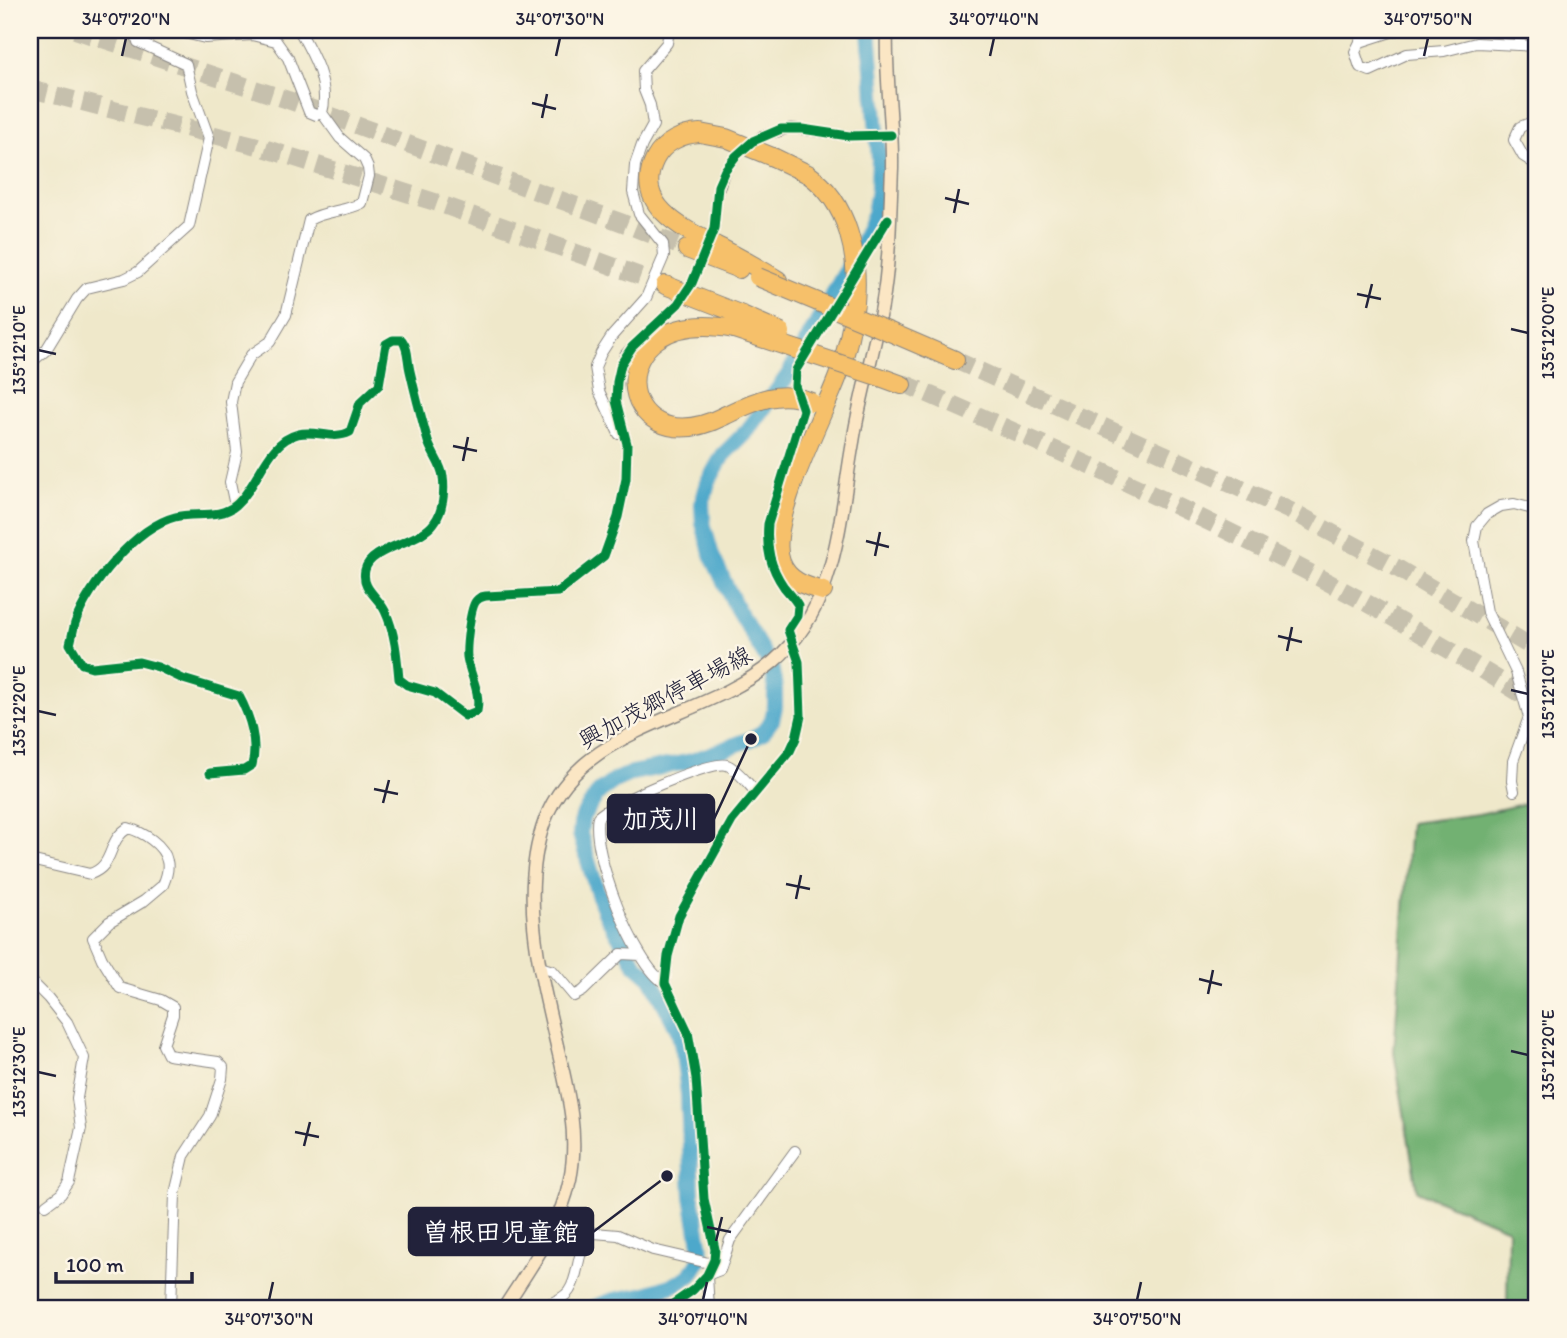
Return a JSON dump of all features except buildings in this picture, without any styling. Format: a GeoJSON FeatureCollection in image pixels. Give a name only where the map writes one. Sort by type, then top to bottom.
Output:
{"type":"FeatureCollection","features":[{"type":"Feature","properties":{"kind":"highway"},"geometry":{"type":"LineString","coordinates":[[823,591],[798,583],[789,575],[781,563],[778,542],[788,499],[817,408],[846,352],[855,303],[853,255],[844,217],[829,192],[808,174],[726,138],[700,133],[675,139],[657,156],[650,176],[654,198],[663,212],[676,224],[802,295],[891,332],[955,360]]}},
{"type":"Feature","properties":{"kind":"highway"},"geometry":{"type":"LineString","coordinates":[[687,249],[761,274]]}},
{"type":"Feature","properties":{"kind":"highway"},"geometry":{"type":"LineString","coordinates":[[665,285],[738,322],[903,384]]}},
{"type":"Feature","properties":{"kind":"highway"},"geometry":{"type":"LineString","coordinates":[[738,322],[698,325],[668,332],[645,350],[634,374],[635,391],[648,416],[664,425],[682,429],[692,428],[755,401],[774,396],[795,396],[817,408]]}},
{"type":"Feature","properties":{"kind":"main road","name":"興加茂郷停車場線"},"geometry":{"type":"LineString","coordinates":[[504,1308],[556,1223],[570,1181],[573,1128],[540,967],[534,918],[536,856],[545,820],[562,787],[585,763],[605,749],[724,693],[760,672],[794,641],[823,591],[837,543],[853,441],[881,311],[888,219],[887,30]]}},
{"type":"Feature","properties":{"kind":"street"},"geometry":{"type":"LineString","coordinates":[[30,363],[46,350],[77,299],[87,288],[124,279],[138,272],[189,226],[209,138],[206,125],[192,91],[186,64],[138,42],[135,30]]}},
{"type":"Feature","properties":{"kind":"street"},"geometry":{"type":"LineString","coordinates":[[172,30],[205,38],[251,35],[276,41],[288,58],[309,112],[316,115],[322,113]]}},
{"type":"Feature","properties":{"kind":"street"},"geometry":{"type":"LineString","coordinates":[[299,30],[317,66],[326,99],[322,113]]}},
{"type":"Feature","properties":{"kind":"street"},"geometry":{"type":"LineString","coordinates":[[628,450],[596,382],[595,368],[611,336],[646,298],[664,256],[663,244],[648,227],[636,206],[632,186],[638,156],[653,125],[644,90],[643,71],[667,43],[669,30]]}},
{"type":"Feature","properties":{"kind":"street"},"geometry":{"type":"LineString","coordinates":[[1397,30],[1368,38],[1357,45],[1355,58],[1360,67],[1370,71],[1407,54],[1444,51],[1476,43],[1537,46]]}},
{"type":"Feature","properties":{"kind":"street"},"geometry":{"type":"LineString","coordinates":[[235,506],[230,482],[237,452],[231,402],[235,382],[251,355],[270,342],[285,315],[309,220],[320,214],[350,209],[362,203],[369,176],[364,159],[340,138],[322,113]]}},
{"type":"Feature","properties":{"kind":"street"},"geometry":{"type":"LineString","coordinates":[[1537,126],[1530,123],[1520,127],[1514,140],[1523,156],[1537,165]]}},
{"type":"Feature","properties":{"kind":"street"},"geometry":{"type":"LineString","coordinates":[[714,229],[721,178],[736,156],[753,141],[772,132],[792,128],[864,136],[889,135]]}},
{"type":"Feature","properties":{"kind":"street"},"geometry":{"type":"LineString","coordinates":[[665,983],[668,956],[679,916],[732,821],[790,751],[799,731],[799,662],[788,629],[797,616],[798,605],[774,571],[767,543],[770,514],[803,410],[794,377],[796,370],[888,219]]}},
{"type":"Feature","properties":{"kind":"street"},"geometry":{"type":"LineString","coordinates":[[692,283],[699,266]]}},
{"type":"Feature","properties":{"kind":"street"},"geometry":{"type":"LineString","coordinates":[[211,773],[244,770],[252,765],[254,743],[247,710],[239,696],[139,662],[92,667],[82,664],[70,644],[75,623],[86,601],[104,575],[135,541],[172,518],[194,513],[221,513],[235,506],[275,450],[298,434],[340,437],[350,432],[360,403],[379,385],[386,344],[393,340],[402,340],[407,347],[409,367],[431,452],[443,474],[444,496],[436,522],[428,530],[374,556],[366,566],[364,578],[369,591],[387,614],[396,648],[399,679],[407,685],[435,693],[465,716],[470,716],[477,712],[480,699],[467,657],[474,604],[478,598],[558,592],[604,556],[618,517],[626,479],[628,450],[616,401],[621,364],[642,335],[678,304]]}},
{"type":"Feature","properties":{"kind":"street"},"geometry":{"type":"LineString","coordinates":[[1514,791],[1513,761],[1529,717],[1516,672],[1488,612],[1474,541],[1478,526],[1487,514],[1500,506],[1514,504],[1537,510]]}},
{"type":"Feature","properties":{"kind":"street"},"geometry":{"type":"LineString","coordinates":[[709,1308],[707,1276],[715,1243],[704,1199],[696,1078],[688,1032],[665,983],[641,954],[606,876],[598,847],[598,817],[616,804],[680,776],[720,765],[729,766],[755,791]]}},
{"type":"Feature","properties":{"kind":"street"},"geometry":{"type":"LineString","coordinates":[[30,860],[90,874],[99,871],[108,860],[118,834],[128,828],[137,830],[152,840],[163,851],[167,861],[163,885],[144,901],[109,922],[93,938],[120,988],[161,1000],[173,1007],[163,1045],[168,1055],[218,1062],[222,1067],[222,1079],[210,1116],[184,1156],[175,1194],[171,1308]]}},
{"type":"Feature","properties":{"kind":"street"},"geometry":{"type":"LineString","coordinates":[[540,967],[552,971],[574,996],[583,991],[621,954],[641,954]]}},
{"type":"Feature","properties":{"kind":"street"},"geometry":{"type":"LineString","coordinates":[[30,980],[67,1022],[84,1058],[77,1098],[81,1128],[69,1182],[61,1194],[46,1205]]}},
{"type":"Feature","properties":{"kind":"street"},"geometry":{"type":"LineString","coordinates":[[667,1308],[693,1290],[707,1276],[720,1270],[730,1240],[795,1151]]}},
{"type":"Feature","properties":{"kind":"street"},"geometry":{"type":"LineString","coordinates":[[556,1223],[594,1233],[618,1235],[653,1250],[710,1264]]}},
{"type":"Feature","properties":{"kind":"street"},"geometry":{"type":"LineString","coordinates":[[539,1308],[562,1297],[570,1289],[585,1242],[594,1233]]}},
{"type":"Feature","properties":{"kind":"green space"},"geometry":{"type":"Polygon","coordinates":[[[1527,803],[1537,804],[1537,1308],[1507,1308],[1508,1229],[1417,1191],[1394,1052],[1410,823],[1479,814],[1527,803]]]}},
{"type":"Feature","properties":{"kind":"waterway"},"geometry":{"type":"LineString","coordinates":[[592,1308],[676,1284],[691,1275],[702,1256],[692,1196],[688,1094],[678,1030],[651,978],[636,965],[607,916],[580,834],[582,817],[599,792],[614,781],[632,773],[692,761],[751,739],[763,732],[772,720],[775,688],[771,666],[737,609],[712,556],[703,523],[702,504],[708,482],[723,455],[748,430],[788,375],[862,242],[874,214],[879,159],[869,30]]}},
{"type":"Feature","properties":{"kind":"tunnel"},"geometry":{"type":"LineString","coordinates":[[75,30],[288,100],[687,249]]}},
{"type":"Feature","properties":{"kind":"tunnel"},"geometry":{"type":"LineString","coordinates":[[30,89],[254,145],[435,202],[665,285]]}},
{"type":"Feature","properties":{"kind":"tunnel"},"geometry":{"type":"LineString","coordinates":[[955,360],[1295,513],[1397,568],[1537,650]]}},
{"type":"Feature","properties":{"kind":"tunnel"},"geometry":{"type":"LineString","coordinates":[[903,383],[1066,455],[1227,531],[1385,613],[1537,704]]}},
{"type":"Feature","properties":{"kind":"cycle path"},"geometry":{"type":"LineString","coordinates":[[210,773],[244,770],[252,765],[252,730],[239,696],[139,662],[92,667],[82,664],[70,644],[81,608],[102,576],[130,545],[160,523],[175,517],[215,514],[236,505],[251,487],[270,455],[287,439],[305,433],[337,435],[350,432],[360,403],[379,385],[386,344],[393,340],[402,340],[429,443],[442,472],[443,501],[437,518],[427,530],[385,550],[369,562],[365,570],[365,582],[382,606],[391,627],[399,679],[407,685],[435,693],[465,716],[477,711],[478,697],[467,652],[470,619],[476,601],[486,596],[558,592],[604,556],[618,517],[626,479],[627,444],[616,401],[621,364],[632,347],[678,304],[692,283],[714,229],[718,186],[725,170],[753,141],[781,129],[802,129],[849,136],[891,135]]}},
{"type":"Feature","properties":{"kind":"cycle path"},"geometry":{"type":"LineString","coordinates":[[667,1308],[693,1290],[707,1275],[714,1260],[715,1249],[704,1199],[696,1078],[688,1032],[665,983],[668,956],[679,916],[732,821],[790,751],[796,738],[801,716],[799,662],[788,630],[797,616],[798,605],[779,580],[772,565],[768,549],[768,524],[803,410],[795,386],[796,370],[888,219]]}},
{"type":"Feature","properties":{"kind":"place","name":"加茂川"},"geometry":{"type":"Point","coordinates":[751,739]}},
{"type":"Feature","properties":{"kind":"place","name":"曽根田児童館"},"geometry":{"type":"Point","coordinates":[667,1176]}}]}
